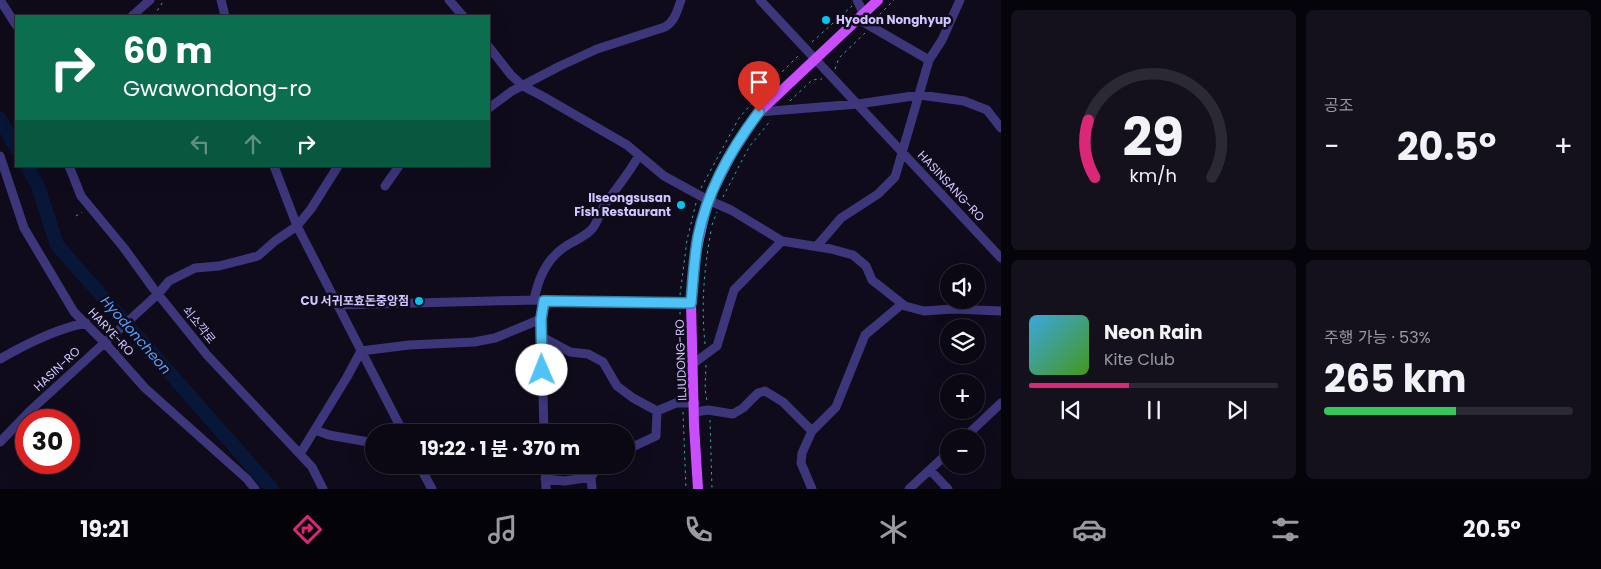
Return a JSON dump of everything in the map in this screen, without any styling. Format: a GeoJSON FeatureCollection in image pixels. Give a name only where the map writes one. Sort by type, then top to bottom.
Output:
{"type":"FeatureCollection","features":[{"type":"Feature","properties":{"kind":"main road","name":"ILJUDONG-RO"},"geometry":{"type":"LineString","coordinates":[[698,488],[691,303],[696,252],[708,200],[732,153],[759,112],[878,0]]}},
{"type":"Feature","properties":{"kind":"street"},"geometry":{"type":"LineString","coordinates":[[0,0],[15,23]]}},
{"type":"Feature","properties":{"kind":"street"},"geometry":{"type":"LineString","coordinates":[[133,15],[150,0]]}},
{"type":"Feature","properties":{"kind":"street"},"geometry":{"type":"LineString","coordinates":[[221,0],[225,15]]}},
{"type":"Feature","properties":{"kind":"street"},"geometry":{"type":"LineString","coordinates":[[449,0],[461,15]]}},
{"type":"Feature","properties":{"kind":"street"},"geometry":{"type":"LineString","coordinates":[[490,107],[512,91],[597,49],[665,27],[670,24],[676,15],[681,0]]}},
{"type":"Feature","properties":{"kind":"street","name":"HASINSANG-RO"},"geometry":{"type":"LineString","coordinates":[[760,0],[1001,258]]}},
{"type":"Feature","properties":{"kind":"street"},"geometry":{"type":"LineString","coordinates":[[904,153],[929,60],[942,40],[960,0]]}},
{"type":"Feature","properties":{"kind":"street"},"geometry":{"type":"LineString","coordinates":[[854,3],[861,16],[929,60]]}},
{"type":"Feature","properties":{"kind":"street"},"geometry":{"type":"LineString","coordinates":[[490,48],[511,75],[523,86],[544,96],[627,145],[664,176],[698,195],[731,210],[782,241],[817,246],[853,255],[866,266],[872,280],[902,304],[924,311],[1001,312]]}},
{"type":"Feature","properties":{"kind":"street"},"geometry":{"type":"LineString","coordinates":[[759,112],[858,104],[920,95],[964,101],[987,110],[1001,128]]}},
{"type":"Feature","properties":{"kind":"street","name":"HASINSANG-RO"},"geometry":{"type":"LineString","coordinates":[[817,246],[841,218],[878,194],[895,177],[904,153]]}},
{"type":"Feature","properties":{"kind":"street"},"geometry":{"type":"LineString","coordinates":[[534,300],[542,274],[550,259],[564,247],[591,231],[598,221],[603,208],[631,171],[639,155]]}},
{"type":"Feature","properties":{"kind":"street","name":"HARYE-RO"},"geometry":{"type":"LineString","coordinates":[[0,156],[24,228],[74,312],[108,340],[145,388],[247,479],[255,489]]}},
{"type":"Feature","properties":{"kind":"street","name":"쇠소깍로"},"geometry":{"type":"LineString","coordinates":[[69,167],[81,196],[124,248],[158,294],[207,355],[312,467],[323,489]]}},
{"type":"Feature","properties":{"kind":"street"},"geometry":{"type":"LineString","coordinates":[[274,167],[297,226],[398,424]]}},
{"type":"Feature","properties":{"kind":"street","name":"HASIN-RO"},"geometry":{"type":"LineString","coordinates":[[0,442],[32,409],[170,281],[195,268],[219,266],[258,256],[275,241],[297,226],[311,209],[337,167]]}},
{"type":"Feature","properties":{"kind":"street"},"geometry":{"type":"LineString","coordinates":[[385,186],[398,167]]}},
{"type":"Feature","properties":{"kind":"street"},"geometry":{"type":"LineString","coordinates":[[694,363],[717,346],[734,290],[782,241]]}},
{"type":"Feature","properties":{"kind":"street"},"geometry":{"type":"LineString","coordinates":[[337,305],[534,300],[691,303]]}},
{"type":"Feature","properties":{"kind":"street"},"geometry":{"type":"LineString","coordinates":[[544,301],[541,319],[544,424]]}},
{"type":"Feature","properties":{"kind":"street"},"geometry":{"type":"LineString","coordinates":[[812,489],[801,463],[802,453],[812,431],[836,407],[865,335],[902,304]]}},
{"type":"Feature","properties":{"kind":"street"},"geometry":{"type":"LineString","coordinates":[[361,351],[409,344],[474,342],[496,338],[541,319]]}},
{"type":"Feature","properties":{"kind":"street"},"geometry":{"type":"LineString","coordinates":[[0,359],[57,332],[86,323]]}},
{"type":"Feature","properties":{"kind":"street"},"geometry":{"type":"LineString","coordinates":[[542,337],[570,352],[588,354],[603,362],[617,386],[633,398],[657,410],[676,403],[683,403],[695,408],[734,414],[758,393],[765,391],[783,402],[812,431]]}},
{"type":"Feature","properties":{"kind":"street"},"geometry":{"type":"LineString","coordinates":[[300,454],[361,351]]}},
{"type":"Feature","properties":{"kind":"street"},"geometry":{"type":"LineString","coordinates":[[974,429],[1001,403]]}},
{"type":"Feature","properties":{"kind":"street"},"geometry":{"type":"LineString","coordinates":[[635,446],[656,436],[657,410]]}},
{"type":"Feature","properties":{"kind":"street"},"geometry":{"type":"LineString","coordinates":[[315,430],[329,435],[365,441]]}},
{"type":"Feature","properties":{"kind":"street"},"geometry":{"type":"LineString","coordinates":[[909,489],[940,461]]}},
{"type":"Feature","properties":{"kind":"street"},"geometry":{"type":"LineString","coordinates":[[930,470],[948,489]]}},
{"type":"Feature","properties":{"kind":"street"},"geometry":{"type":"LineString","coordinates":[[424,474],[432,489]]}},
{"type":"Feature","properties":{"kind":"street"},"geometry":{"type":"LineString","coordinates":[[545,474],[546,489]]}},
{"type":"Feature","properties":{"kind":"street"},"geometry":{"type":"LineString","coordinates":[[592,489],[591,477],[593,474]]}},
{"type":"Feature","properties":{"kind":"street"},"geometry":{"type":"LineString","coordinates":[[545,479],[565,481],[591,477]]}},
{"type":"Feature","properties":{"kind":"path"},"geometry":{"type":"LineString","coordinates":[[155,15],[164,0]]}},
{"type":"Feature","properties":{"kind":"path"},"geometry":{"type":"LineString","coordinates":[[874,20],[894,0]]}},
{"type":"Feature","properties":{"kind":"path"},"geometry":{"type":"LineString","coordinates":[[686,489],[679,303],[687,240],[698,195],[739,118],[806,48],[854,3]]}},
{"type":"Feature","properties":{"kind":"path"},"geometry":{"type":"LineString","coordinates":[[782,109],[812,80],[822,79],[837,67],[839,58],[865,33]]}},
{"type":"Feature","properties":{"kind":"path"},"geometry":{"type":"LineString","coordinates":[[722,198],[750,147],[771,120]]}},
{"type":"Feature","properties":{"kind":"path"},"geometry":{"type":"LineString","coordinates":[[712,489],[711,427],[705,389],[706,354],[702,316],[704,274],[711,228],[720,205]]}},
{"type":"Feature","properties":{"kind":"path"},"geometry":{"type":"LineString","coordinates":[[76,216],[82,212]]}},
{"type":"Feature","properties":{"kind":"waterway","name":"Hyodoncheon"},"geometry":{"type":"LineString","coordinates":[[0,119],[15,146]]}},
{"type":"Feature","properties":{"kind":"waterway","name":"Hyodoncheon"},"geometry":{"type":"LineString","coordinates":[[28,167],[38,186],[57,245],[272,489]]}},
{"type":"Feature","properties":{"kind":"place","name":"Hyodon Nonghyup"},"geometry":{"type":"Point","coordinates":[826,20]}},
{"type":"Feature","properties":{"kind":"place","name":"Ilseongsusan Fish Restaurant"},"geometry":{"type":"Point","coordinates":[681,205]}},
{"type":"Feature","properties":{"kind":"place","name":"CU 서귀포효돈중앙점"},"geometry":{"type":"Point","coordinates":[419,301]}},
{"type":"Feature","properties":{"kind":"route"},"geometry":{"type":"LineString","coordinates":[[542,370],[541,319],[544,301],[691,303],[698,236],[708,200],[740,138],[759,112]]}}]}
